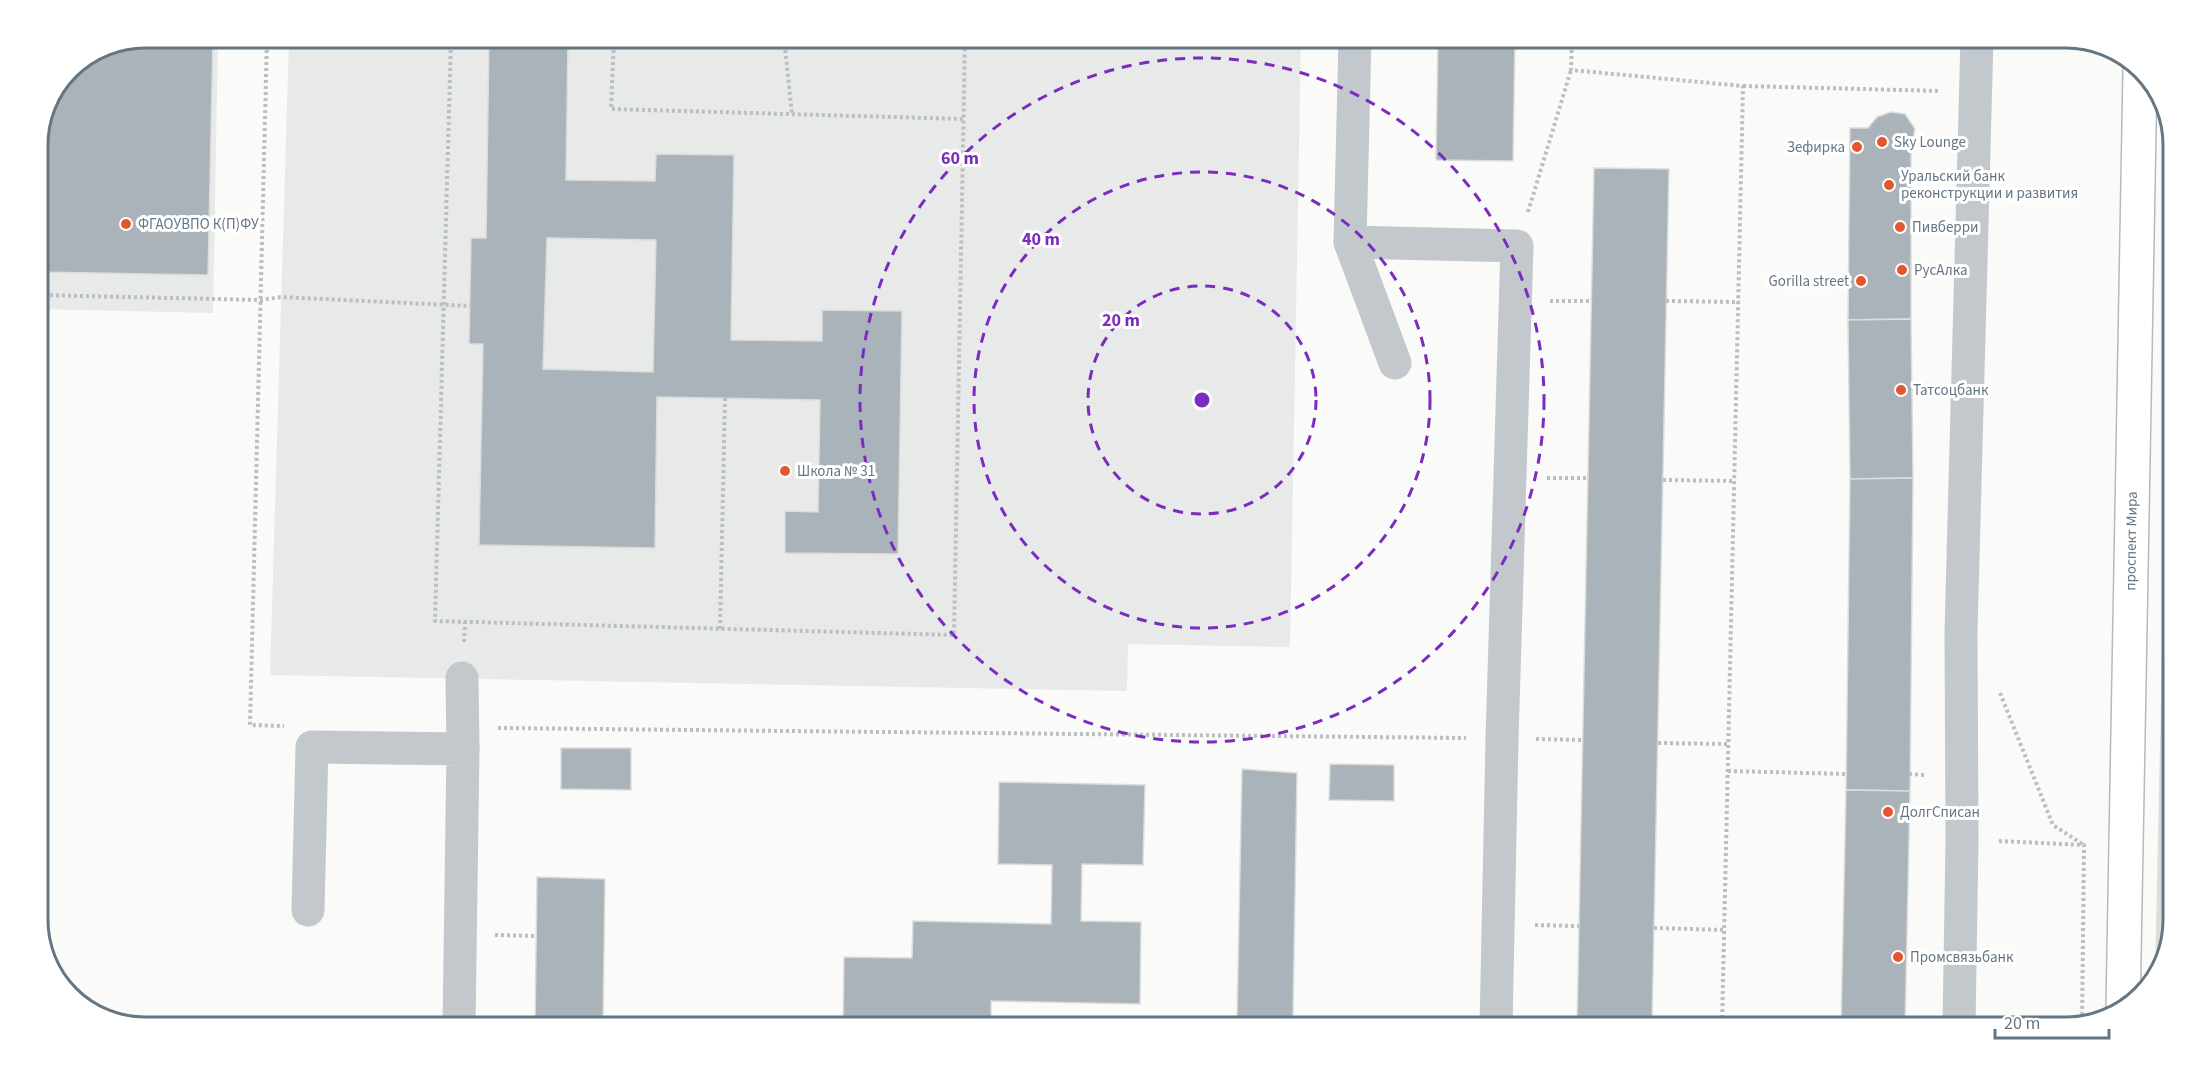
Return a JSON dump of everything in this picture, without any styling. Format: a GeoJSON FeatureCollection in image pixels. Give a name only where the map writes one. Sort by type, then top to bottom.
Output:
{"type":"FeatureCollection","features":[{"type":"Feature","properties":{"kind":"main road","name":"проспект Мира"},"geometry":{"type":"LineString","coordinates":[[2123,998],[2140,82]]}},
{"type":"Feature","properties":{"kind":"street"},"geometry":{"type":"LineString","coordinates":[[1354,48],[1350,242],[1395,363]]}},
{"type":"Feature","properties":{"kind":"street"},"geometry":{"type":"LineString","coordinates":[[1959,1017],[1962,840],[1961,632],[1977,48]]}},
{"type":"Feature","properties":{"kind":"street"},"geometry":{"type":"LineString","coordinates":[[1350,242],[1517,246],[1496,1017]]}},
{"type":"Feature","properties":{"kind":"street"},"geometry":{"type":"LineString","coordinates":[[459,1017],[462,678]]}},
{"type":"Feature","properties":{"kind":"street"},"geometry":{"type":"LineString","coordinates":[[308,910],[312,747],[463,738]]}},
{"type":"Feature","properties":{"kind":"path"},"geometry":{"type":"LineString","coordinates":[[267,48],[250,725],[285,726]]}},
{"type":"Feature","properties":{"kind":"path"},"geometry":{"type":"LineString","coordinates":[[451,48],[435,621],[954,635],[965,48]]}},
{"type":"Feature","properties":{"kind":"path"},"geometry":{"type":"LineString","coordinates":[[614,48],[611,109],[963,119]]}},
{"type":"Feature","properties":{"kind":"path"},"geometry":{"type":"LineString","coordinates":[[785,48],[792,114]]}},
{"type":"Feature","properties":{"kind":"path"},"geometry":{"type":"LineString","coordinates":[[1517,246],[1571,70],[1572,48]]}},
{"type":"Feature","properties":{"kind":"path"},"geometry":{"type":"LineString","coordinates":[[1571,70],[1743,86],[1941,91]]}},
{"type":"Feature","properties":{"kind":"path"},"geometry":{"type":"LineString","coordinates":[[1722,1017],[1743,86]]}},
{"type":"Feature","properties":{"kind":"path"},"geometry":{"type":"LineString","coordinates":[[48,295],[261,300],[281,297],[470,306]]}},
{"type":"Feature","properties":{"kind":"path"},"geometry":{"type":"LineString","coordinates":[[1666,301],[1739,302]]}},
{"type":"Feature","properties":{"kind":"path"},"geometry":{"type":"LineString","coordinates":[[720,629],[725,398]]}},
{"type":"Feature","properties":{"kind":"path"},"geometry":{"type":"LineString","coordinates":[[1512,477],[1588,478]]}},
{"type":"Feature","properties":{"kind":"path"},"geometry":{"type":"LineString","coordinates":[[1663,480],[1735,481]]}},
{"type":"Feature","properties":{"kind":"path"},"geometry":{"type":"LineString","coordinates":[[1999,691],[2053,825],[2084,845]]}},
{"type":"Feature","properties":{"kind":"path"},"geometry":{"type":"LineString","coordinates":[[463,738],[1583,740]]}},
{"type":"Feature","properties":{"kind":"path"},"geometry":{"type":"LineString","coordinates":[[1658,743],[1728,744]]}},
{"type":"Feature","properties":{"kind":"path"},"geometry":{"type":"LineString","coordinates":[[1728,771],[1846,774]]}},
{"type":"Feature","properties":{"kind":"path"},"geometry":{"type":"LineString","coordinates":[[1909,774],[1932,775]]}},
{"type":"Feature","properties":{"kind":"path"},"geometry":{"type":"LineString","coordinates":[[1962,840],[2084,845]]}},
{"type":"Feature","properties":{"kind":"path"},"geometry":{"type":"LineString","coordinates":[[2082,1015],[2084,845]]}},
{"type":"Feature","properties":{"kind":"path"},"geometry":{"type":"LineString","coordinates":[[1498,924],[1579,926]]}},
{"type":"Feature","properties":{"kind":"path"},"geometry":{"type":"LineString","coordinates":[[1654,928],[1725,930]]}},
{"type":"Feature","properties":{"kind":"shaded area","name":"ФГАОУВПО К(П)ФУ"},"geometry":{"type":"Polygon","coordinates":[[[145,48],[218,48],[213,313],[48,309],[48,139],[51,120],[68,86],[81,72],[96,61],[114,53],[145,48]]]}},
{"type":"Feature","properties":{"kind":"shaded area","name":"Школа № 31"},"geometry":{"type":"Polygon","coordinates":[[[289,48],[1301,48],[1290,647],[1128,644],[1127,691],[270,675],[289,48]]]}},
{"type":"Feature","properties":{"kind":"shaded area"},"geometry":{"type":"Polygon","coordinates":[[[2163,604],[2163,920],[2160,945],[2155,957],[2163,604]]]}},
{"type":"Feature","properties":{"kind":"building","name":"ФГАОУВПО К(П)ФУ"},"geometry":{"type":"Polygon","coordinates":[[[213,48],[208,275],[48,272],[48,139],[51,120],[68,86],[96,61],[114,53],[132,49],[213,48]]]}},
{"type":"Feature","properties":{"kind":"building"},"geometry":{"type":"Polygon","coordinates":[[[489,48],[568,48],[566,180],[655,181],[656,154],[734,155],[731,340],[822,341],[822,310],[902,311],[898,554],[785,553],[785,511],[818,512],[820,400],[657,397],[655,548],[479,545],[483,344],[469,344],[471,238],[486,238],[489,48]],[[547,238],[543,369],[653,372],[656,240],[547,238]]]}},
{"type":"Feature","properties":{"kind":"building"},"geometry":{"type":"Polygon","coordinates":[[[1438,48],[1515,48],[1513,161],[1436,160],[1438,48]]]}},
{"type":"Feature","properties":{"kind":"building"},"geometry":{"type":"Polygon","coordinates":[[[1891,112],[1905,114],[1915,129],[1911,148],[1911,319],[1848,320],[1850,128],[1868,128],[1877,117],[1891,112]]]}},
{"type":"Feature","properties":{"kind":"building"},"geometry":{"type":"Polygon","coordinates":[[[1594,168],[1669,169],[1652,1017],[1577,1017],[1594,168]]]}},
{"type":"Feature","properties":{"kind":"building"},"geometry":{"type":"Polygon","coordinates":[[[1911,319],[1913,478],[1850,479],[1848,320],[1911,319]]]}},
{"type":"Feature","properties":{"kind":"building"},"geometry":{"type":"Polygon","coordinates":[[[1913,478],[1910,791],[1846,790],[1850,479],[1913,478]]]}},
{"type":"Feature","properties":{"kind":"building"},"geometry":{"type":"Polygon","coordinates":[[[561,748],[631,748],[631,790],[561,789],[561,748]]]}},
{"type":"Feature","properties":{"kind":"building"},"geometry":{"type":"Polygon","coordinates":[[[1330,764],[1394,765],[1394,801],[1329,800],[1330,764]]]}},
{"type":"Feature","properties":{"kind":"building"},"geometry":{"type":"Polygon","coordinates":[[[1242,769],[1297,773],[1293,1017],[1237,1017],[1242,769]]]}},
{"type":"Feature","properties":{"kind":"building"},"geometry":{"type":"Polygon","coordinates":[[[999,782],[1145,785],[1143,865],[1082,864],[1081,921],[1141,922],[1140,1004],[991,1001],[991,1017],[843,1017],[844,957],[912,958],[913,921],[1051,924],[1052,865],[998,864],[999,782]]]}},
{"type":"Feature","properties":{"kind":"building"},"geometry":{"type":"Polygon","coordinates":[[[1846,790],[1910,791],[1905,1017],[1841,1017],[1846,790]]]}},
{"type":"Feature","properties":{"kind":"building"},"geometry":{"type":"Polygon","coordinates":[[[537,877],[605,879],[603,1017],[535,1017],[537,877]]]}},
{"type":"Feature","properties":{"kind":"place","name":"Sky Lounge"},"geometry":{"type":"Point","coordinates":[1882,142]}},
{"type":"Feature","properties":{"kind":"place","name":"Зефирка"},"geometry":{"type":"Point","coordinates":[1857,147]}},
{"type":"Feature","properties":{"kind":"place","name":"Уральский банк реконструкции и развития"},"geometry":{"type":"Point","coordinates":[1889,185]}},
{"type":"Feature","properties":{"kind":"place","name":"ФГАОУВПО К(П)ФУ"},"geometry":{"type":"Point","coordinates":[126,224]}},
{"type":"Feature","properties":{"kind":"place","name":"Пивберри"},"geometry":{"type":"Point","coordinates":[1900,227]}},
{"type":"Feature","properties":{"kind":"place","name":"РусАлка"},"geometry":{"type":"Point","coordinates":[1902,270]}},
{"type":"Feature","properties":{"kind":"place","name":"Gorilla street"},"geometry":{"type":"Point","coordinates":[1861,281]}},
{"type":"Feature","properties":{"kind":"place","name":"Татсоцбанк"},"geometry":{"type":"Point","coordinates":[1901,390]}},
{"type":"Feature","properties":{"kind":"place","name":"Школа № 31"},"geometry":{"type":"Point","coordinates":[785,471]}},
{"type":"Feature","properties":{"kind":"place","name":"ДолгСписан"},"geometry":{"type":"Point","coordinates":[1888,812]}},
{"type":"Feature","properties":{"kind":"place","name":"Промсвязьбанк"},"geometry":{"type":"Point","coordinates":[1898,957]}}]}
